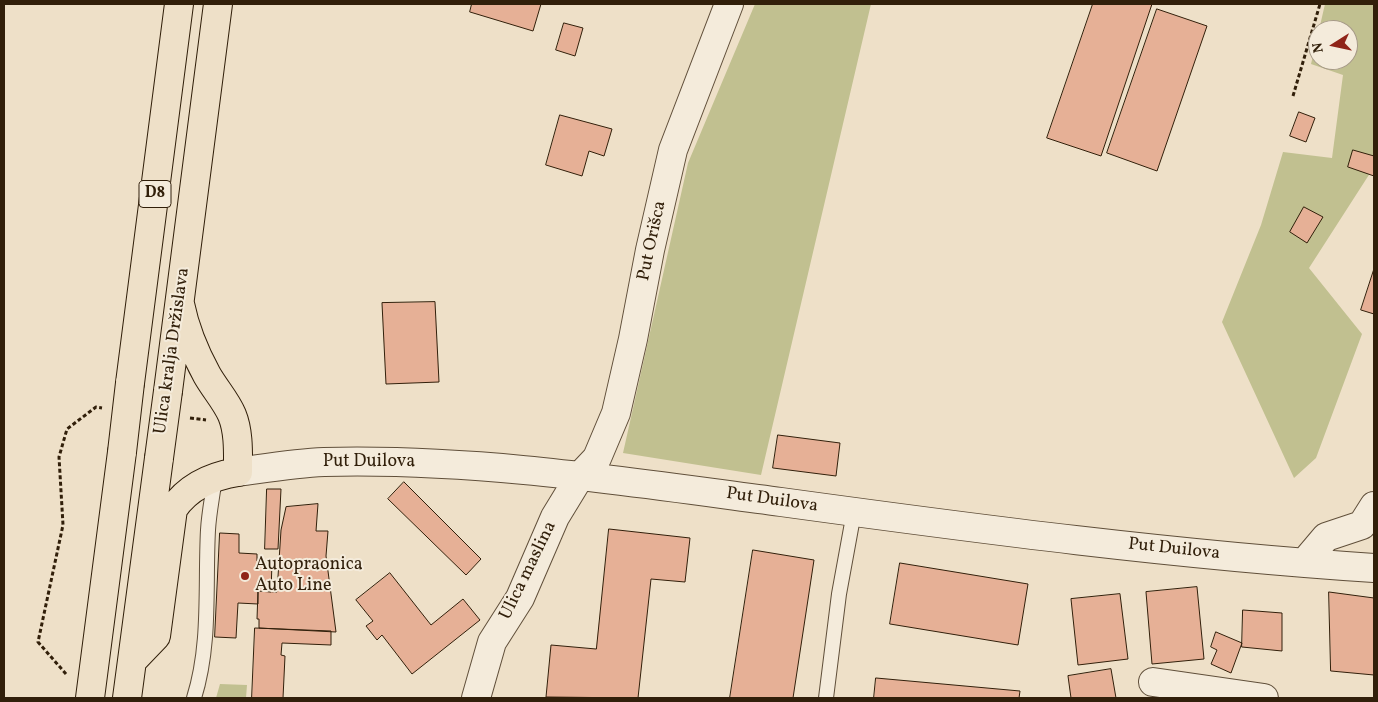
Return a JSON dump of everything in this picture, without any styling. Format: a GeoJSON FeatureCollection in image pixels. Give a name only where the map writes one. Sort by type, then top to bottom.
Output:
{"type":"FeatureCollection","features":[{"type":"Feature","properties":{"kind":"highway","name":"Ulica kralja Držislava"},"geometry":{"type":"LineString","coordinates":[[90,698],[179,4]]}},
{"type":"Feature","properties":{"kind":"highway","name":"Ulica kralja Držislava"},"geometry":{"type":"LineString","coordinates":[[127,698],[218,4]]}},
{"type":"Feature","properties":{"kind":"highway"},"geometry":{"type":"LineString","coordinates":[[132,661],[156,636],[172,509],[187,494],[227,474],[237,439],[231,413],[208,376],[190,340],[180,304]]}},
{"type":"Feature","properties":{"kind":"street","name":"Put Orišca"},"geometry":{"type":"LineString","coordinates":[[580,476],[597,458],[616,413],[673,150],[729,4]]}},
{"type":"Feature","properties":{"kind":"street","name":"Put Duilova"},"geometry":{"type":"LineString","coordinates":[[227,474],[320,462],[394,462],[530,470],[1085,540],[1304,563],[1374,568]]}},
{"type":"Feature","properties":{"kind":"street","name":"Ulica maslina"},"geometry":{"type":"LineString","coordinates":[[476,698],[492,642],[520,598],[555,517],[580,476]]}},
{"type":"Feature","properties":{"kind":"street"},"geometry":{"type":"LineString","coordinates":[[1304,563],[1326,537],[1362,524],[1374,506]]}},
{"type":"Feature","properties":{"kind":"street"},"geometry":{"type":"LineString","coordinates":[[1153,682],[1264,698]]}},
{"type":"Feature","properties":{"kind":"lane"},"geometry":{"type":"LineString","coordinates":[[194,698],[200,678],[207,619],[208,528],[227,474]]}},
{"type":"Feature","properties":{"kind":"lane"},"geometry":{"type":"LineString","coordinates":[[826,698],[840,594],[854,512]]}},
{"type":"Feature","properties":{"kind":"path"},"geometry":{"type":"LineString","coordinates":[[1293,96],[1320,4]]}},
{"type":"Feature","properties":{"kind":"path"},"geometry":{"type":"LineString","coordinates":[[66,674],[38,642],[63,525],[58,457],[67,430],[96,407]]}},
{"type":"Feature","properties":{"kind":"shaded area"},"geometry":{"type":"Polygon","coordinates":[[[755,4],[871,4],[761,475],[623,453],[688,163],[755,4]]]}},
{"type":"Feature","properties":{"kind":"shaded area"},"geometry":{"type":"Polygon","coordinates":[[[1325,4],[1374,4],[1374,167],[1309,268],[1362,334],[1316,458],[1294,478],[1222,322],[1261,225],[1283,152],[1332,158],[1343,75],[1328,70],[1358,70],[1358,20],[1321,20],[1325,4]]]}},
{"type":"Feature","properties":{"kind":"shaded area"},"geometry":{"type":"Polygon","coordinates":[[[220,684],[247,685],[246,698],[216,698],[220,684]]]}},
{"type":"Feature","properties":{"kind":"building"},"geometry":{"type":"Polygon","coordinates":[[[472,4],[541,4],[533,31],[470,12],[472,4]]]}},
{"type":"Feature","properties":{"kind":"building"},"geometry":{"type":"Polygon","coordinates":[[[1093,4],[1152,4],[1101,156],[1047,138],[1093,4]]]}},
{"type":"Feature","properties":{"kind":"building"},"geometry":{"type":"Polygon","coordinates":[[[1157,9],[1207,26],[1157,171],[1107,153],[1157,9]]]}},
{"type":"Feature","properties":{"kind":"building"},"geometry":{"type":"Polygon","coordinates":[[[564,23],[583,28],[575,56],[556,50],[564,23]]]}},
{"type":"Feature","properties":{"kind":"building"},"geometry":{"type":"Polygon","coordinates":[[[1299,112],[1315,118],[1306,142],[1290,136],[1299,112]]]}},
{"type":"Feature","properties":{"kind":"building"},"geometry":{"type":"Polygon","coordinates":[[[560,115],[612,129],[604,156],[589,151],[582,176],[546,165],[560,115]]]}},
{"type":"Feature","properties":{"kind":"building"},"geometry":{"type":"Polygon","coordinates":[[[1353,150],[1374,156],[1374,176],[1348,167],[1353,150]]]}},
{"type":"Feature","properties":{"kind":"building"},"geometry":{"type":"Polygon","coordinates":[[[1304,207],[1323,217],[1307,243],[1290,232],[1304,207]]]}},
{"type":"Feature","properties":{"kind":"building"},"geometry":{"type":"Polygon","coordinates":[[[1374,269],[1374,314],[1361,310],[1374,269]]]}},
{"type":"Feature","properties":{"kind":"building"},"geometry":{"type":"Polygon","coordinates":[[[435,302],[439,382],[386,384],[382,303],[435,302]]]}},
{"type":"Feature","properties":{"kind":"building"},"geometry":{"type":"Polygon","coordinates":[[[778,435],[840,443],[836,476],[773,468],[778,435]]]}},
{"type":"Feature","properties":{"kind":"building"},"geometry":{"type":"Polygon","coordinates":[[[404,482],[481,559],[466,575],[388,499],[404,482]]]}},
{"type":"Feature","properties":{"kind":"building"},"geometry":{"type":"Polygon","coordinates":[[[267,489],[281,489],[278,549],[265,549],[267,489]]]}},
{"type":"Feature","properties":{"kind":"building"},"geometry":{"type":"Polygon","coordinates":[[[318,504],[316,531],[328,531],[326,556],[336,632],[259,628],[259,619],[257,619],[258,591],[277,592],[281,530],[286,507],[318,504]]]}},
{"type":"Feature","properties":{"kind":"building"},"geometry":{"type":"Polygon","coordinates":[[[609,529],[690,538],[685,582],[651,579],[638,698],[546,697],[551,645],[596,649],[609,529]]]}},
{"type":"Feature","properties":{"kind":"building","name":"Autopraonica Auto Line"},"geometry":{"type":"Polygon","coordinates":[[[220,533],[239,534],[239,553],[257,554],[257,561],[272,562],[271,592],[258,591],[258,604],[238,603],[236,638],[215,637],[220,533]]]}},
{"type":"Feature","properties":{"kind":"building"},"geometry":{"type":"Polygon","coordinates":[[[753,550],[814,560],[793,698],[730,698],[753,550]]]}},
{"type":"Feature","properties":{"kind":"building"},"geometry":{"type":"Polygon","coordinates":[[[900,563],[1028,584],[1018,645],[890,624],[900,563]]]}},
{"type":"Feature","properties":{"kind":"building"},"geometry":{"type":"Polygon","coordinates":[[[390,573],[431,625],[463,599],[480,620],[412,674],[382,635],[377,640],[366,626],[373,621],[356,600],[390,573]]]}},
{"type":"Feature","properties":{"kind":"building"},"geometry":{"type":"Polygon","coordinates":[[[1197,587],[1204,659],[1152,664],[1146,592],[1197,587]]]}},
{"type":"Feature","properties":{"kind":"building"},"geometry":{"type":"Polygon","coordinates":[[[1329,592],[1374,598],[1374,675],[1331,671],[1329,592]]]}},
{"type":"Feature","properties":{"kind":"building"},"geometry":{"type":"Polygon","coordinates":[[[1120,594],[1128,659],[1078,665],[1071,599],[1120,594]]]}},
{"type":"Feature","properties":{"kind":"building"},"geometry":{"type":"Polygon","coordinates":[[[1243,610],[1282,613],[1282,651],[1242,647],[1243,610]]]}},
{"type":"Feature","properties":{"kind":"building"},"geometry":{"type":"Polygon","coordinates":[[[255,628],[331,631],[331,645],[282,643],[281,655],[285,656],[283,698],[252,698],[255,628]]]}},
{"type":"Feature","properties":{"kind":"building"},"geometry":{"type":"Polygon","coordinates":[[[1216,632],[1242,643],[1231,673],[1211,664],[1217,650],[1211,647],[1216,632]]]}},
{"type":"Feature","properties":{"kind":"building"},"geometry":{"type":"Polygon","coordinates":[[[1111,669],[1116,698],[1071,698],[1068,676],[1111,669]]]}},
{"type":"Feature","properties":{"kind":"building"},"geometry":{"type":"Polygon","coordinates":[[[876,678],[1020,691],[1019,698],[874,698],[876,678]]]}},
{"type":"Feature","properties":{"kind":"place","name":"Autopraonica Auto Line"},"geometry":{"type":"Point","coordinates":[245,576]}}]}
